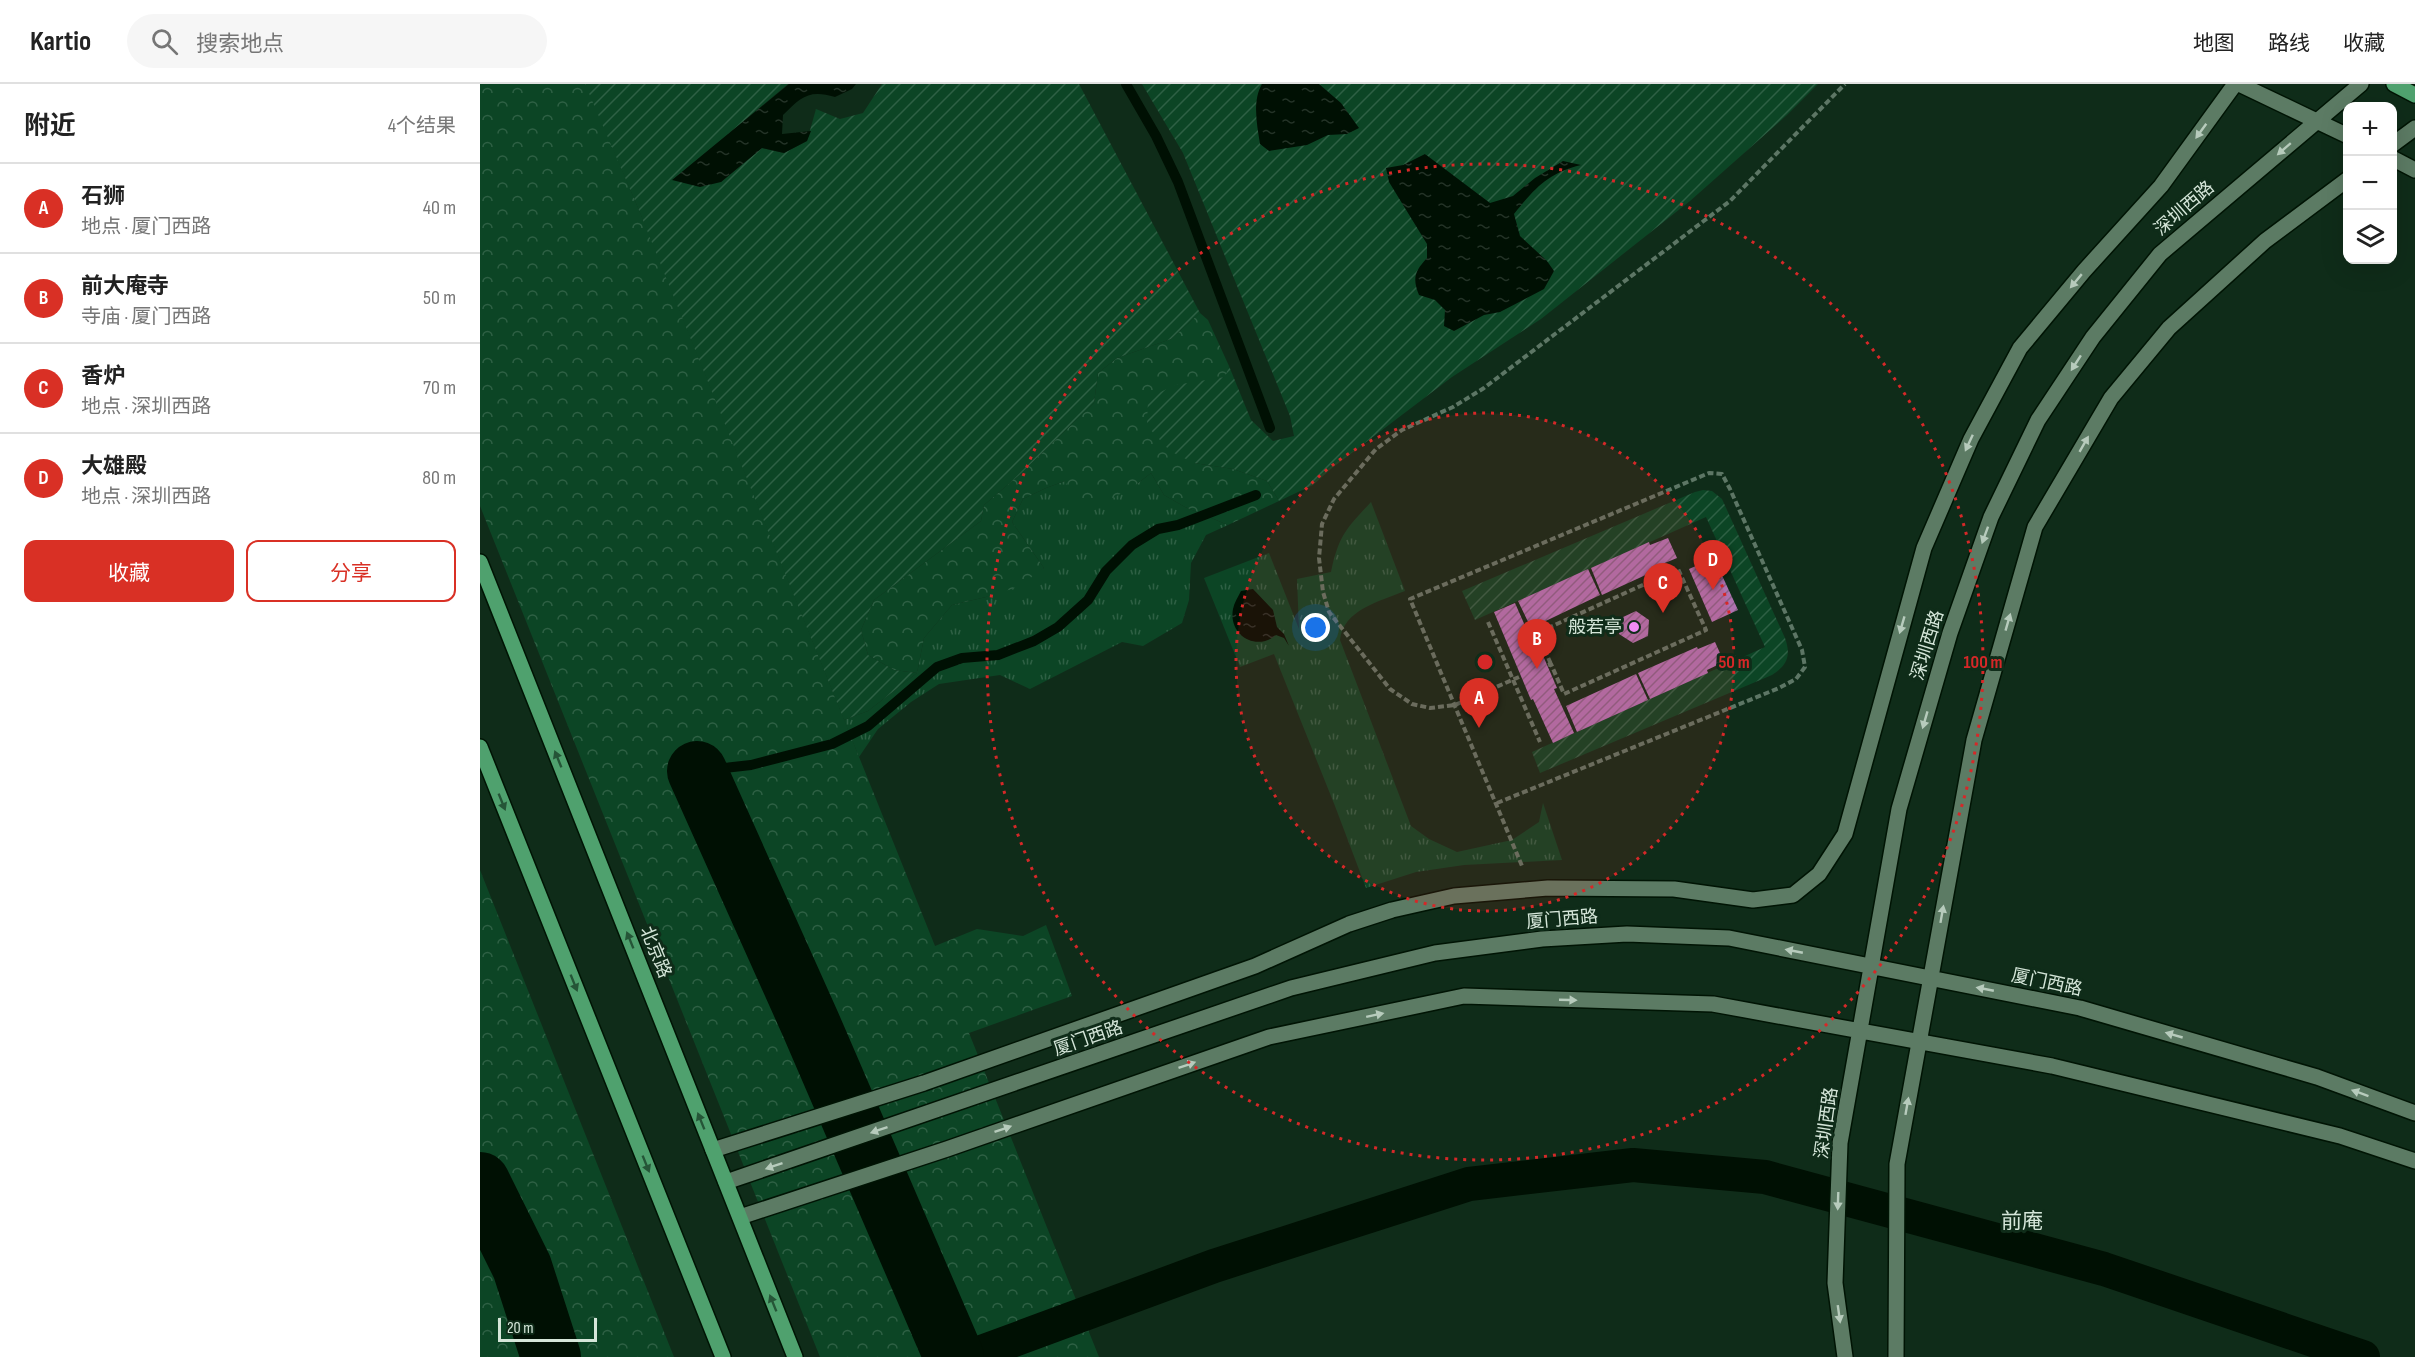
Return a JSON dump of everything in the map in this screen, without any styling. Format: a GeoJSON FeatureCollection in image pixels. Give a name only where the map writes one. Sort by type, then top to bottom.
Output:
{"type":"FeatureCollection","features":[{"type":"Feature","properties":{"kind":"main road"},"geometry":{"type":"LineString","coordinates":[[2394,84],[2415,95]]}},
{"type":"Feature","properties":{"kind":"main road","name":"北京路"},"geometry":{"type":"LineString","coordinates":[[480,562],[795,1357]]}},
{"type":"Feature","properties":{"kind":"main road"},"geometry":{"type":"LineString","coordinates":[[480,747],[723,1357]]}},
{"type":"Feature","properties":{"kind":"street"},"geometry":{"type":"LineString","coordinates":[[713,1150],[924,1083],[1255,966],[1349,924],[1392,910],[1454,896],[1530,890],[1674,889],[1753,900],[1793,895],[1819,874],[1845,834],[1924,548],[1971,439],[2020,348],[2084,271],[2161,186],[2237,84],[2343,134]]}},
{"type":"Feature","properties":{"kind":"street","name":"深圳西路"},"geometry":{"type":"LineString","coordinates":[[1845,1357],[1835,1283],[1840,1143],[1899,809],[1950,633],[1991,517],[2038,420],[2093,337],[2160,254],[2361,84]]}},
{"type":"Feature","properties":{"kind":"street"},"geometry":{"type":"LineString","coordinates":[[2397,141],[2415,128]]}},
{"type":"Feature","properties":{"kind":"street"},"geometry":{"type":"LineString","coordinates":[[2397,161],[2415,170]]}},
{"type":"Feature","properties":{"kind":"street"},"geometry":{"type":"LineString","coordinates":[[1896,1357],[1897,1164],[1974,740],[2035,527],[2111,398],[2169,328],[2265,241],[2343,183]]}},
{"type":"Feature","properties":{"kind":"street","name":"厦门西路"},"geometry":{"type":"LineString","coordinates":[[726,1182],[1291,988],[1435,953],[1542,939],[1627,934],[1729,938],[2080,1008],[2317,1077],[2415,1113]]}},
{"type":"Feature","properties":{"kind":"street"},"geometry":{"type":"LineString","coordinates":[[740,1217],[947,1149],[1269,1037],[1464,996],[1713,1004],[2052,1066],[2340,1136],[2415,1161]]}},
{"type":"Feature","properties":{"kind":"path"},"geometry":{"type":"LineString","coordinates":[[1519,677],[1455,705],[1430,708],[1412,704],[1390,689],[1329,612],[1323,592],[1318,558],[1322,524],[1334,499],[1376,449],[1402,430],[1453,407],[1484,388],[1730,201],[1845,84]]}},
{"type":"Feature","properties":{"kind":"path"},"geometry":{"type":"LineString","coordinates":[[1497,804],[1779,688],[1796,679],[1805,667],[1803,650],[1722,474],[1709,473],[1410,599],[1497,804],[1530,890]]}},
{"type":"Feature","properties":{"kind":"path"},"geometry":{"type":"LineString","coordinates":[[1678,569],[1706,630],[1564,694],[1549,664],[1537,633],[1678,569]]}},
{"type":"Feature","properties":{"kind":"path"},"geometry":{"type":"LineString","coordinates":[[1488,622],[1540,742]]}},
{"type":"Feature","properties":{"kind":"green space"},"geometry":{"type":"Polygon","coordinates":[[[480,84],[586,84],[649,234],[935,946],[977,929],[1023,936],[1046,925],[1072,996],[969,1033],[1099,1357],[820,1357],[480,506],[480,84]]]}},
{"type":"Feature","properties":{"kind":"green space"},"geometry":{"type":"Polygon","coordinates":[[[585,84],[788,84],[673,180],[721,182],[762,148],[784,153],[807,141],[816,109],[840,119],[863,113],[882,84],[1079,84],[1200,313],[1171,339],[1117,358],[1098,373],[1094,403],[1018,476],[984,505],[981,521],[874,600],[861,630],[868,655],[894,670],[917,673],[868,711],[844,720],[638,208],[585,84]]]}},
{"type":"Feature","properties":{"kind":"green space"},"geometry":{"type":"Polygon","coordinates":[[[1142,84],[1818,84],[1787,115],[1690,201],[1541,319],[1452,377],[1313,485],[1279,501],[1267,481],[1233,469],[1194,463],[1170,451],[1147,426],[1148,398],[1175,385],[1225,377],[1229,366],[1251,420],[1273,441],[1294,436],[1290,416],[1183,153],[1142,84]]]}},
{"type":"Feature","properties":{"kind":"green space"},"geometry":{"type":"Polygon","coordinates":[[[1200,313],[1208,320],[1229,366],[1226,377],[1206,381],[1194,463],[1233,469],[1267,481],[1279,501],[1228,525],[1185,507],[1164,495],[1151,473],[1105,503],[1078,506],[1065,481],[1046,488],[1023,499],[1012,522],[1044,568],[1018,587],[952,605],[924,638],[917,673],[894,670],[868,655],[861,630],[874,600],[981,521],[984,505],[1018,476],[1094,403],[1098,373],[1117,358],[1171,339],[1200,313]]]}},
{"type":"Feature","properties":{"kind":"green space"},"geometry":{"type":"Polygon","coordinates":[[[1151,473],[1164,495],[1185,507],[1228,525],[1206,535],[1191,563],[1189,600],[1182,623],[1143,646],[1122,642],[1030,689],[1000,675],[939,684],[911,702],[878,729],[859,757],[844,720],[868,711],[917,673],[924,638],[952,605],[986,597],[1044,568],[1012,522],[1023,499],[1065,481],[1137,484],[1151,473]]]}},
{"type":"Feature","properties":{"kind":"green space"},"geometry":{"type":"Polygon","coordinates":[[[1703,490],[1712,491],[1722,499],[1785,638],[1788,655],[1785,663],[1772,675],[1540,773],[1532,752],[1765,647],[1706,517],[1475,620],[1462,591],[1703,490]]]}},
{"type":"Feature","properties":{"kind":"green space"},"geometry":{"type":"Polygon","coordinates":[[[1371,502],[1405,591],[1374,603],[1355,614],[1348,621],[1340,640],[1411,826],[1429,839],[1457,852],[1512,840],[1539,822],[1543,803],[1562,860],[1464,865],[1416,872],[1366,888],[1274,654],[1240,667],[1204,578],[1269,553],[1299,629],[1297,579],[1331,572],[1337,549],[1345,533],[1371,502]]]}},
{"type":"Feature","properties":{"kind":"green space"},"geometry":{"type":"Polygon","coordinates":[[[480,870],[674,1357],[480,1357],[480,870]]]}},
{"type":"Feature","properties":{"kind":"water"},"geometry":{"type":"Polygon","coordinates":[[[789,84],[856,84],[852,89],[835,97],[812,94],[795,103],[783,115],[782,134],[811,131],[807,141],[784,153],[762,148],[721,182],[700,187],[672,180],[789,84]]]}},
{"type":"Feature","properties":{"kind":"water"},"geometry":{"type":"Polygon","coordinates":[[[1262,84],[1319,84],[1341,103],[1359,128],[1347,134],[1328,135],[1307,145],[1269,151],[1260,144],[1257,121],[1256,105],[1262,84]]]}},
{"type":"Feature","properties":{"kind":"water"},"geometry":{"type":"Polygon","coordinates":[[[1425,154],[1490,203],[1513,196],[1535,178],[1563,161],[1581,165],[1551,177],[1529,196],[1514,214],[1520,236],[1547,261],[1554,271],[1544,289],[1500,312],[1484,315],[1454,331],[1444,326],[1445,310],[1435,300],[1419,295],[1415,279],[1427,258],[1427,244],[1389,182],[1386,168],[1403,165],[1425,154]]]}},
{"type":"Feature","properties":{"kind":"water"},"geometry":{"type":"Polygon","coordinates":[[[1253,589],[1273,610],[1277,627],[1284,634],[1289,646],[1284,638],[1276,635],[1260,642],[1245,638],[1239,633],[1233,618],[1233,609],[1241,591],[1253,589]]]}},
{"type":"Feature","properties":{"kind":"building"},"geometry":{"type":"Polygon","coordinates":[[[1668,538],[1677,558],[1660,565],[1661,568],[1602,595],[1591,568],[1649,542],[1650,545],[1668,538]]]}},
{"type":"Feature","properties":{"kind":"building"},"geometry":{"type":"Polygon","coordinates":[[[1714,558],[1738,610],[1712,622],[1689,569],[1714,558]]]}},
{"type":"Feature","properties":{"kind":"building"},"geometry":{"type":"Polygon","coordinates":[[[1588,569],[1600,595],[1531,628],[1518,601],[1588,569]]]}},
{"type":"Feature","properties":{"kind":"building"},"geometry":{"type":"Polygon","coordinates":[[[1515,603],[1534,646],[1538,644],[1557,688],[1554,689],[1574,733],[1553,743],[1533,699],[1531,700],[1494,612],[1515,603]]]}},
{"type":"Feature","properties":{"kind":"building","name":"般若亭"},"geometry":{"type":"Polygon","coordinates":[[[1636,611],[1649,620],[1648,636],[1633,643],[1619,634],[1621,618],[1636,611]]]}},
{"type":"Feature","properties":{"kind":"building"},"geometry":{"type":"Polygon","coordinates":[[[1715,642],[1724,662],[1707,670],[1708,673],[1650,699],[1638,673],[1697,647],[1698,649],[1715,642]]]}},
{"type":"Feature","properties":{"kind":"building"},"geometry":{"type":"Polygon","coordinates":[[[1636,674],[1648,700],[1577,732],[1566,706],[1636,674]]]}},
{"type":"Feature","properties":{"kind":"waterway"},"geometry":{"type":"LineString","coordinates":[[1126,84],[1156,136],[1178,182],[1270,428]]}},
{"type":"Feature","properties":{"kind":"waterway"},"geometry":{"type":"LineString","coordinates":[[697,771],[751,765],[832,744],[868,726],[937,667],[962,658],[998,655],[1034,641],[1058,627],[1088,600],[1106,571],[1132,545],[1158,529],[1178,525],[1256,495]]}},
{"type":"Feature","properties":{"kind":"waterway"},"geometry":{"type":"LineString","coordinates":[[697,771],[810,1023],[954,1357]]}},
{"type":"Feature","properties":{"kind":"waterway"},"geometry":{"type":"LineString","coordinates":[[968,1357],[1214,1266],[1469,1184],[1633,1165],[1765,1177],[2104,1269],[2363,1357]]}},
{"type":"Feature","properties":{"kind":"waterway"},"geometry":{"type":"LineString","coordinates":[[480,1182],[522,1267],[551,1357]]}},
{"type":"Feature","properties":{"kind":"place","name":"大雄殿"},"geometry":{"type":"Point","coordinates":[1713,590]}},
{"type":"Feature","properties":{"kind":"place","name":"香炉"},"geometry":{"type":"Point","coordinates":[1663,613]}},
{"type":"Feature","properties":{"kind":"place","name":"般若亭"},"geometry":{"type":"Point","coordinates":[1634,627]}},
{"type":"Feature","properties":{"kind":"place","name":"前大庵寺"},"geometry":{"type":"Point","coordinates":[1537,669]}},
{"type":"Feature","properties":{"kind":"place","name":"石狮"},"geometry":{"type":"Point","coordinates":[1479,728]}},
{"type":"Feature","properties":{"kind":"district","name":"前庵"},"geometry":{"type":"Point","coordinates":[2022,1221]}}]}
